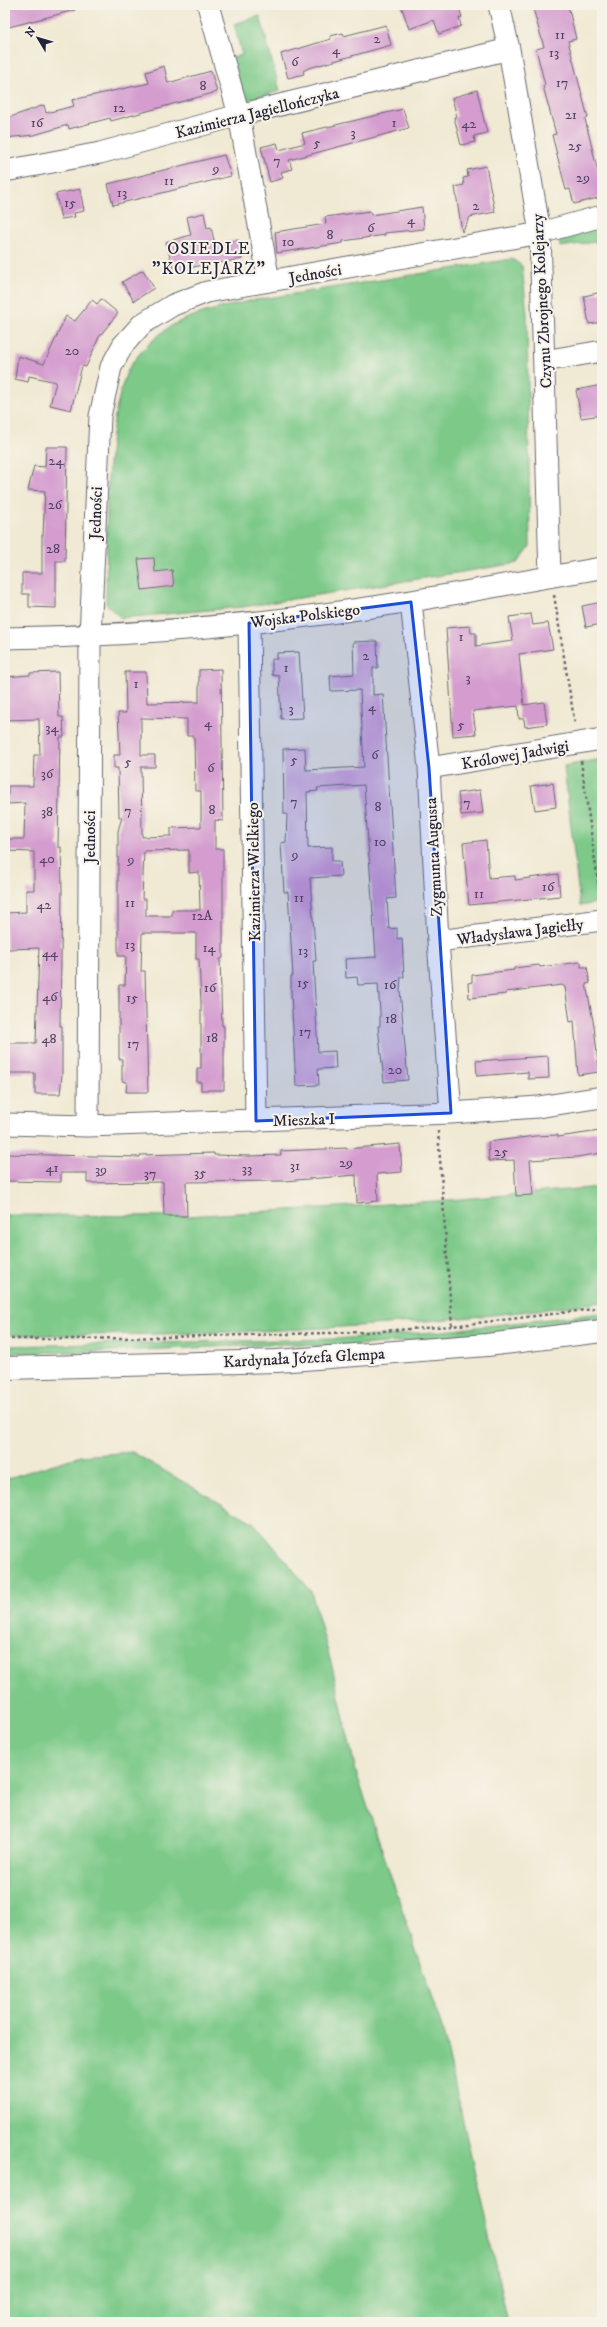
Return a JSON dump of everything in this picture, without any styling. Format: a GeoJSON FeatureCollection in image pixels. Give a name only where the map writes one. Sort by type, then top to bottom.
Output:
{"type":"FeatureCollection","features":[{"type":"Feature","properties":{"kind":"main road","name":"Kardynała Józefa Glempa"},"geometry":{"type":"LineString","coordinates":[[5,1368],[277,1361],[487,1345],[602,1331]]}},
{"type":"Feature","properties":{"kind":"street"},"geometry":{"type":"LineString","coordinates":[[208,5],[239,115],[269,281]]}},
{"type":"Feature","properties":{"kind":"street","name":"Czynu Zbrojnego Kolejarzy"},"geometry":{"type":"LineString","coordinates":[[499,5],[509,49],[540,232],[550,576]]}},
{"type":"Feature","properties":{"kind":"street","name":"Kazimierza Jagiellończyka"},"geometry":{"type":"LineString","coordinates":[[5,171],[100,153],[239,115],[509,49]]}},
{"type":"Feature","properties":{"kind":"street","name":"Jedności"},"geometry":{"type":"LineString","coordinates":[[88,1126],[90,637],[100,416],[111,367],[123,345],[142,324],[173,305],[207,292],[540,232],[602,216]]}},
{"type":"Feature","properties":{"kind":"street"},"geometry":{"type":"LineString","coordinates":[[544,361],[602,351]]}},
{"type":"Feature","properties":{"kind":"street","name":"Wojska Polskiego"},"geometry":{"type":"LineString","coordinates":[[5,638],[90,637],[249,623],[411,602],[550,576],[602,568]]}},
{"type":"Feature","properties":{"kind":"street","name":"Zygmunta Augusta"},"geometry":{"type":"LineString","coordinates":[[411,602],[428,768],[438,941],[444,1113]]}},
{"type":"Feature","properties":{"kind":"street","name":"Kazimierza Wielkiego"},"geometry":{"type":"LineString","coordinates":[[249,623],[256,1121]]}},
{"type":"Feature","properties":{"kind":"street","name":"Królowej Jadwigi"},"geometry":{"type":"LineString","coordinates":[[428,768],[602,739]]}},
{"type":"Feature","properties":{"kind":"street","name":"Władysława Jagiełły"},"geometry":{"type":"LineString","coordinates":[[438,941],[602,920]]}},
{"type":"Feature","properties":{"kind":"street","name":"Mieszka I"},"geometry":{"type":"LineString","coordinates":[[5,1124],[88,1126],[444,1113],[538,1107],[602,1097]]}},
{"type":"Feature","properties":{"kind":"path"},"geometry":{"type":"LineString","coordinates":[[444,1113],[452,1326]]}},
{"type":"Feature","properties":{"kind":"path"},"geometry":{"type":"LineString","coordinates":[[5,1339],[234,1336],[368,1332],[452,1326],[602,1308]]}},
{"type":"Feature","properties":{"kind":"highlighted area"},"geometry":{"type":"Polygon","coordinates":[[[411,602],[429,768],[451,1113],[256,1121],[249,623],[411,602]]]}},
{"type":"Feature","properties":{"kind":"green space"},"geometry":{"type":"Polygon","coordinates":[[[260,16],[280,91],[240,102],[229,58],[242,55],[234,24],[260,16]]]}},
{"type":"Feature","properties":{"kind":"green space"},"geometry":{"type":"Polygon","coordinates":[[[602,221],[602,241],[560,247],[559,232],[602,221]]]}},
{"type":"Feature","properties":{"kind":"green space"},"geometry":{"type":"Polygon","coordinates":[[[512,259],[522,266],[527,314],[530,546],[518,563],[243,607],[121,618],[106,604],[109,459],[118,403],[128,370],[137,357],[156,337],[176,323],[186,319],[249,301],[512,259]]]}},
{"type":"Feature","properties":{"kind":"green space"},"geometry":{"type":"Polygon","coordinates":[[[602,759],[602,902],[580,906],[564,766],[602,759]]]}},
{"type":"Feature","properties":{"kind":"green space"},"geometry":{"type":"Polygon","coordinates":[[[602,1187],[602,1302],[453,1319],[379,1325],[229,1332],[5,1335],[5,1215],[187,1216],[437,1201],[602,1187]]]}},
{"type":"Feature","properties":{"kind":"green space"},"geometry":{"type":"Polygon","coordinates":[[[602,1313],[602,1321],[436,1339],[332,1347],[290,1344],[89,1352],[5,1353],[5,1346],[334,1339],[434,1332],[602,1313]]]}},
{"type":"Feature","properties":{"kind":"green space"},"geometry":{"type":"Polygon","coordinates":[[[132,1452],[254,1523],[311,1591],[333,1670],[356,1772],[443,2031],[508,2322],[5,2322],[5,1479],[80,1456],[132,1452]]]}},
{"type":"Feature","properties":{"kind":"building"},"geometry":{"type":"Polygon","coordinates":[[[5,5],[75,5],[75,10],[5,28],[5,5]]]}},
{"type":"Feature","properties":{"kind":"building"},"geometry":{"type":"Polygon","coordinates":[[[401,5],[458,5],[462,17],[459,18],[461,26],[439,34],[434,20],[409,29],[401,5]]]}},
{"type":"Feature","properties":{"kind":"building"},"geometry":{"type":"Polygon","coordinates":[[[532,5],[568,5],[576,39],[568,41],[588,118],[585,119],[602,189],[602,197],[574,204],[570,189],[566,190],[552,135],[556,134],[543,86],[545,85],[536,49],[544,47],[532,5]]]}},
{"type":"Feature","properties":{"kind":"building"},"geometry":{"type":"Polygon","coordinates":[[[386,25],[391,45],[309,68],[303,71],[304,74],[288,78],[281,54],[331,39],[330,36],[343,33],[344,36],[386,25]]]}},
{"type":"Feature","properties":{"kind":"building"},"geometry":{"type":"Polygon","coordinates":[[[164,66],[168,83],[211,71],[217,92],[111,121],[110,118],[69,129],[68,125],[34,135],[5,138],[5,119],[44,105],[46,113],[74,106],[72,100],[149,83],[146,72],[164,66]]]}},
{"type":"Feature","properties":{"kind":"building"},"geometry":{"type":"Polygon","coordinates":[[[477,90],[487,133],[474,136],[475,142],[461,145],[454,117],[457,117],[452,98],[477,90]]]}},
{"type":"Feature","properties":{"kind":"building"},"geometry":{"type":"Polygon","coordinates":[[[403,109],[409,128],[289,160],[292,169],[281,172],[283,178],[270,182],[261,147],[277,143],[279,150],[305,143],[302,133],[403,109]]]}},
{"type":"Feature","properties":{"kind":"building"},"geometry":{"type":"Polygon","coordinates":[[[224,155],[231,176],[113,205],[108,184],[224,155]]]}},
{"type":"Feature","properties":{"kind":"building"},"geometry":{"type":"Polygon","coordinates":[[[486,166],[495,212],[470,217],[462,232],[455,187],[464,185],[463,178],[468,177],[467,170],[486,166]]]}},
{"type":"Feature","properties":{"kind":"building"},"geometry":{"type":"Polygon","coordinates":[[[80,189],[84,211],[74,213],[75,217],[61,219],[56,194],[80,189]]]}},
{"type":"Feature","properties":{"kind":"building"},"geometry":{"type":"Polygon","coordinates":[[[422,207],[424,229],[384,233],[385,235],[343,241],[343,243],[277,253],[275,232],[326,224],[325,217],[370,211],[371,215],[422,207]]]}},
{"type":"Feature","properties":{"kind":"building"},"geometry":{"type":"Polygon","coordinates":[[[204,213],[207,228],[211,227],[215,245],[238,240],[242,259],[219,263],[218,261],[174,272],[166,242],[191,235],[187,217],[204,213]]]}},
{"type":"Feature","properties":{"kind":"building"},"geometry":{"type":"Polygon","coordinates":[[[143,270],[154,288],[134,301],[122,282],[143,270]]]}},
{"type":"Feature","properties":{"kind":"building"},"geometry":{"type":"Polygon","coordinates":[[[602,292],[602,322],[589,324],[584,296],[602,292]]]}},
{"type":"Feature","properties":{"kind":"building"},"geometry":{"type":"Polygon","coordinates":[[[101,299],[118,313],[99,337],[86,367],[82,366],[71,410],[50,405],[56,382],[29,376],[28,382],[15,379],[18,356],[44,364],[66,316],[75,321],[92,300],[97,304],[101,299]]]}},
{"type":"Feature","properties":{"kind":"building"},"geometry":{"type":"Polygon","coordinates":[[[602,385],[602,415],[581,418],[576,390],[602,385]]]}},
{"type":"Feature","properties":{"kind":"building"},"geometry":{"type":"Polygon","coordinates":[[[46,447],[67,447],[65,561],[56,561],[56,608],[29,607],[29,594],[22,594],[22,573],[42,573],[42,535],[45,491],[28,490],[34,466],[45,467],[46,447]]]}},
{"type":"Feature","properties":{"kind":"building"},"geometry":{"type":"Polygon","coordinates":[[[154,558],[155,572],[172,570],[174,586],[142,590],[138,559],[154,558]]]}},
{"type":"Feature","properties":{"kind":"building"},"geometry":{"type":"Polygon","coordinates":[[[602,602],[602,624],[586,627],[582,606],[602,602]]]}},
{"type":"Feature","properties":{"kind":"building"},"geometry":{"type":"Polygon","coordinates":[[[531,614],[533,625],[548,623],[553,649],[519,654],[524,705],[544,702],[547,724],[525,727],[524,719],[519,719],[518,706],[473,711],[476,734],[453,736],[446,628],[470,626],[471,633],[476,633],[476,646],[513,641],[509,617],[531,614]]]}},
{"type":"Feature","properties":{"kind":"building"},"geometry":{"type":"Polygon","coordinates":[[[377,641],[378,668],[373,668],[373,695],[383,694],[396,898],[387,899],[389,929],[397,928],[397,939],[402,938],[404,977],[401,977],[400,990],[408,1080],[384,1082],[378,1026],[380,1026],[380,1011],[378,984],[358,985],[357,977],[346,978],[345,959],[376,957],[364,785],[317,788],[318,791],[307,792],[308,848],[332,847],[332,861],[340,861],[341,876],[310,878],[316,961],[313,961],[318,1052],[335,1051],[336,1068],[318,1069],[319,1085],[296,1086],[291,992],[291,976],[293,976],[288,892],[284,892],[281,843],[286,842],[287,814],[284,814],[283,749],[305,748],[306,770],[364,767],[360,690],[331,691],[330,676],[354,674],[353,642],[377,641]]]}},
{"type":"Feature","properties":{"kind":"building"},"geometry":{"type":"Polygon","coordinates":[[[299,652],[303,718],[281,719],[279,676],[272,675],[272,659],[277,659],[277,653],[299,652]]]}},
{"type":"Feature","properties":{"kind":"building"},"geometry":{"type":"Polygon","coordinates":[[[221,669],[223,821],[215,820],[215,849],[223,849],[223,958],[220,959],[222,1026],[224,1026],[224,1090],[201,1090],[201,1082],[197,1082],[197,1068],[201,1068],[201,1003],[199,959],[196,959],[196,933],[142,933],[141,971],[145,971],[148,1092],[126,1092],[127,1082],[122,1081],[122,1059],[119,1059],[119,985],[125,985],[126,956],[118,956],[118,831],[122,817],[119,817],[118,768],[114,768],[114,755],[120,755],[118,713],[126,713],[125,672],[146,672],[147,703],[199,702],[199,670],[221,669]],[[141,718],[141,755],[155,755],[155,767],[141,767],[142,837],[171,836],[171,828],[201,827],[201,791],[195,791],[194,736],[187,736],[187,719],[141,718]],[[189,850],[144,851],[142,899],[146,899],[146,916],[172,916],[172,910],[200,910],[199,872],[189,873],[189,850]]]}},
{"type":"Feature","properties":{"kind":"building"},"geometry":{"type":"Polygon","coordinates":[[[58,672],[59,717],[63,717],[64,737],[60,737],[58,847],[61,847],[62,890],[60,1026],[62,1026],[62,1074],[60,1094],[35,1094],[35,1073],[5,1073],[5,1043],[36,1043],[39,948],[7,949],[5,913],[26,912],[26,890],[34,890],[34,852],[5,851],[5,839],[24,839],[25,803],[8,804],[8,786],[33,786],[34,755],[40,755],[39,719],[5,720],[5,677],[30,675],[30,673],[58,672]]]}},
{"type":"Feature","properties":{"kind":"building"},"geometry":{"type":"Polygon","coordinates":[[[553,783],[556,807],[535,810],[531,786],[553,783]]]}},
{"type":"Feature","properties":{"kind":"building"},"geometry":{"type":"Polygon","coordinates":[[[480,790],[483,813],[461,815],[458,793],[480,790]]]}},
{"type":"Feature","properties":{"kind":"building"},"geometry":{"type":"Polygon","coordinates":[[[486,840],[489,878],[515,876],[515,880],[558,874],[560,896],[469,905],[463,843],[486,840]]]}},
{"type":"Feature","properties":{"kind":"building"},"geometry":{"type":"Polygon","coordinates":[[[581,962],[581,967],[587,967],[590,983],[586,984],[594,1026],[599,1072],[578,1075],[574,1021],[570,1022],[565,987],[562,985],[469,998],[468,983],[472,982],[472,975],[514,970],[514,968],[539,965],[540,967],[581,962]]]}},
{"type":"Feature","properties":{"kind":"building"},"geometry":{"type":"Polygon","coordinates":[[[548,1056],[549,1078],[528,1079],[528,1072],[477,1076],[476,1061],[548,1056]]]}},
{"type":"Feature","properties":{"kind":"building"},"geometry":{"type":"Polygon","coordinates":[[[600,1131],[602,1153],[577,1157],[530,1160],[533,1195],[516,1196],[514,1160],[489,1161],[488,1142],[535,1136],[558,1135],[558,1137],[600,1131]]]}},
{"type":"Feature","properties":{"kind":"building"},"geometry":{"type":"Polygon","coordinates":[[[400,1144],[402,1172],[377,1174],[378,1201],[357,1203],[356,1175],[284,1181],[186,1182],[187,1216],[164,1216],[163,1182],[87,1183],[87,1173],[61,1173],[61,1182],[5,1181],[5,1154],[140,1157],[140,1155],[214,1153],[214,1155],[249,1156],[281,1155],[281,1151],[346,1149],[400,1144]]]}},
{"type":"Feature","properties":{"kind":"district","name":"OSIEDLE \"KOLEJARZ\""},"geometry":{"type":"Point","coordinates":[209,258]}}]}
